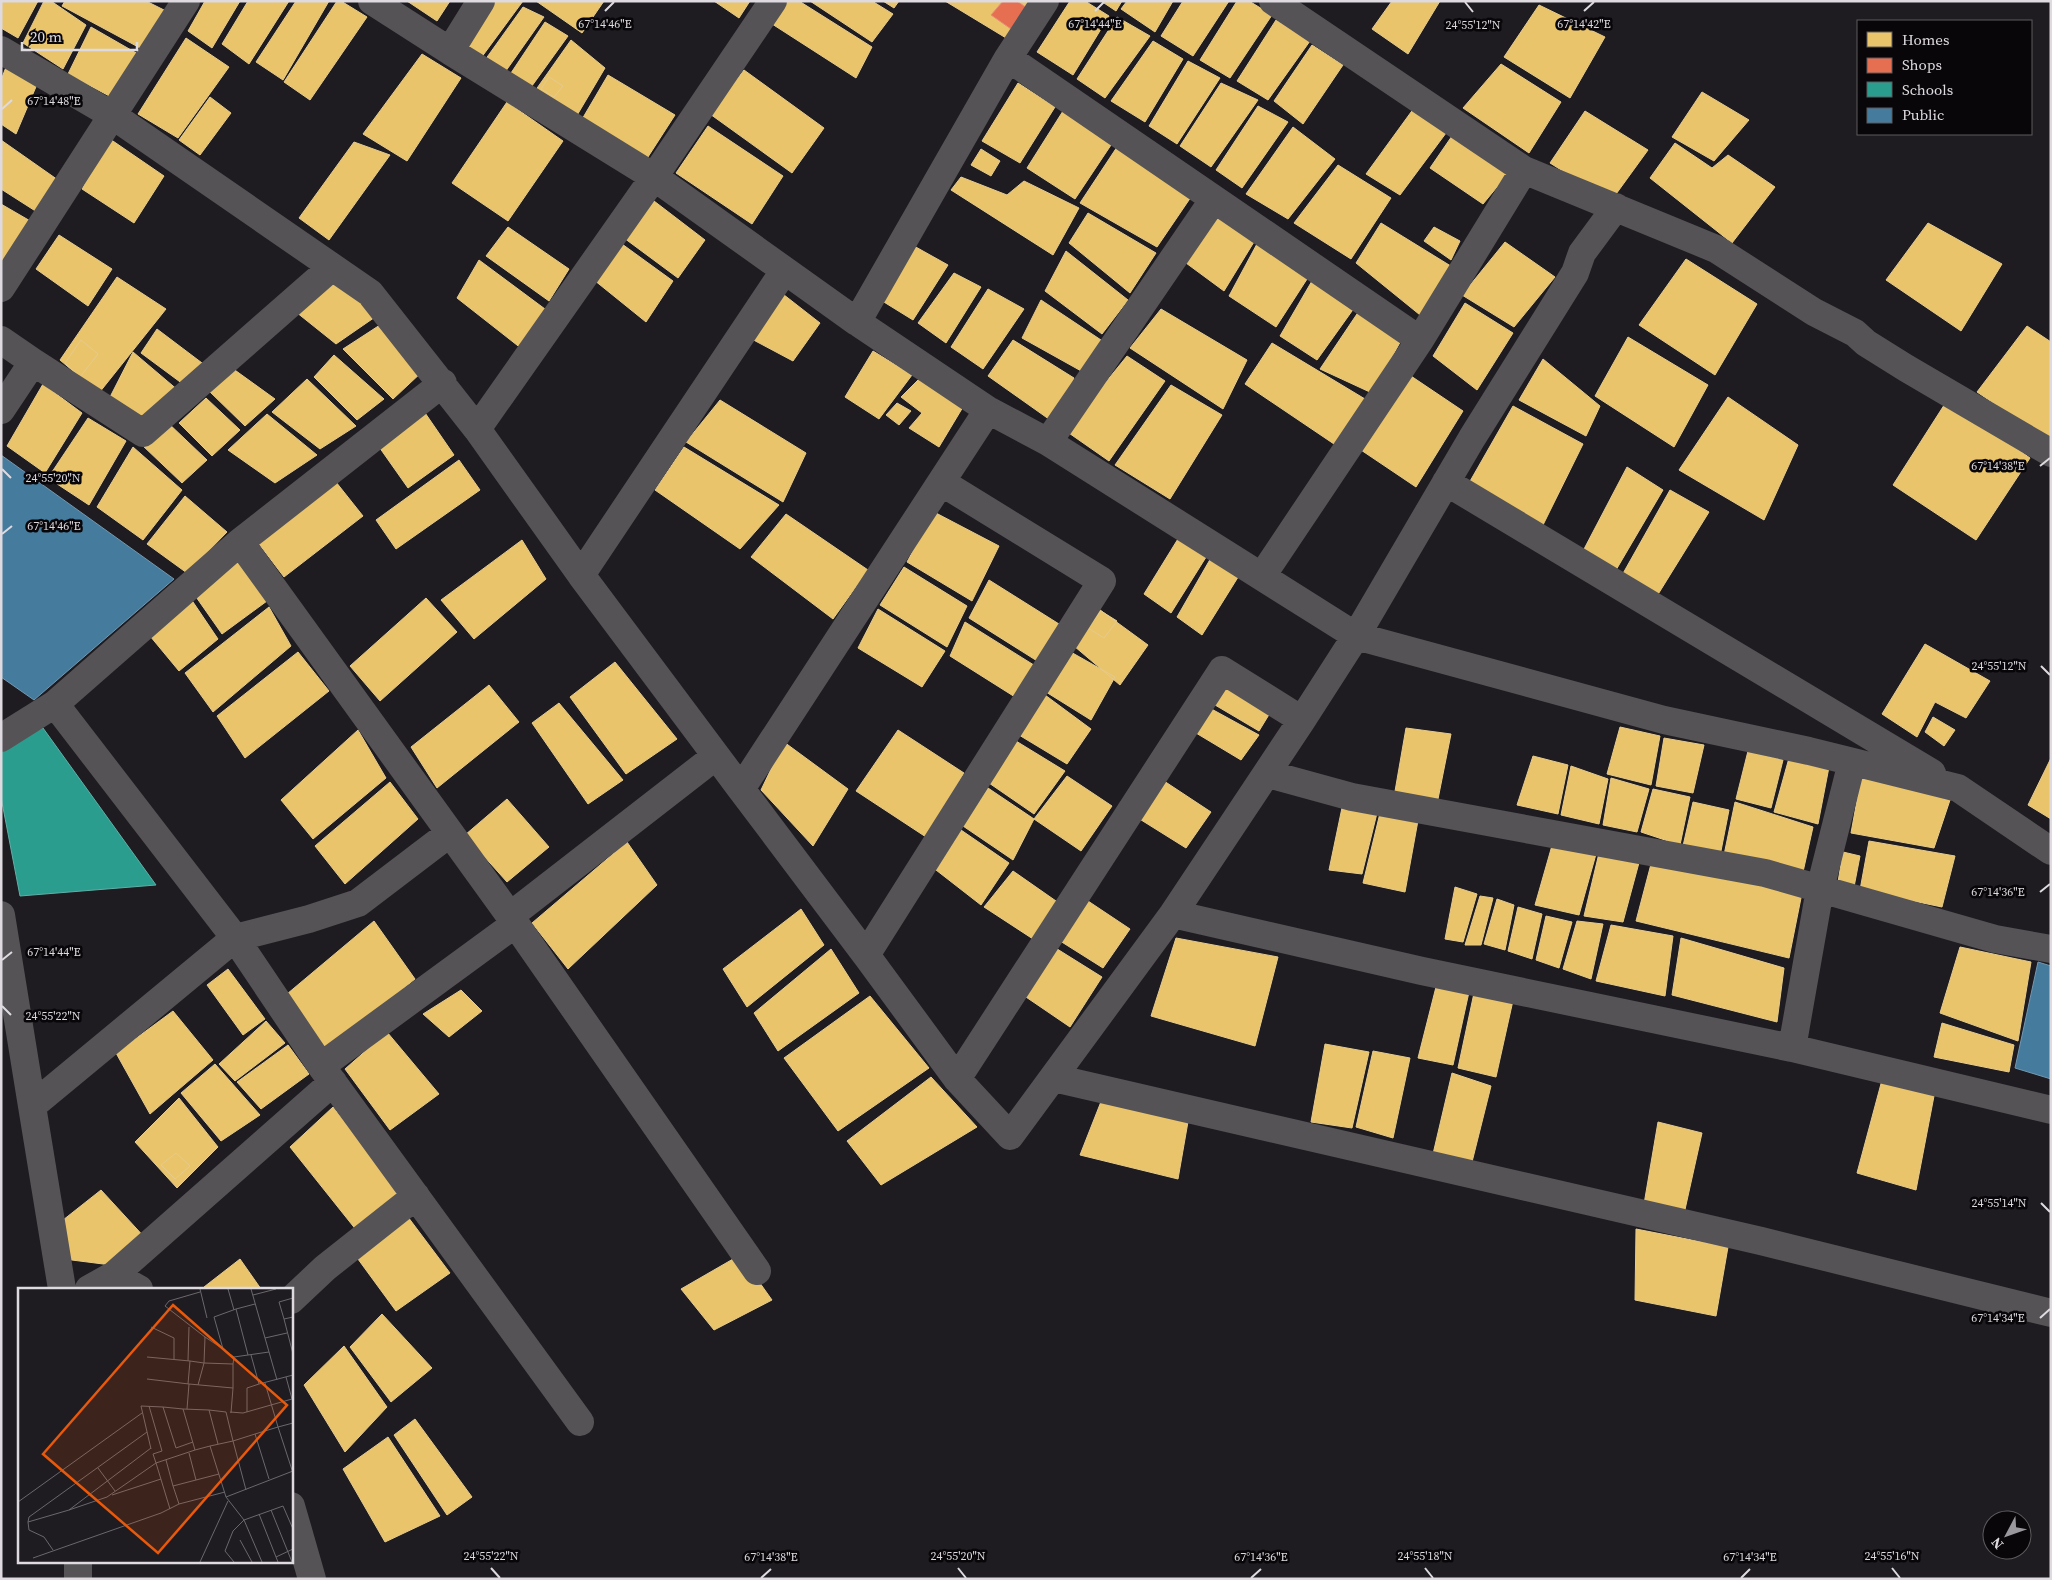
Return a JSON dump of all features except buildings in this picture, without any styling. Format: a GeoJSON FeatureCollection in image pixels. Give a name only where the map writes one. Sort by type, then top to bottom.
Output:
{"type":"FeatureCollection","features":[{"type":"Feature","properties":{"kind":"street"},"geometry":{"type":"LineString","coordinates":[[1,288],[186,1]]}},
{"type":"Feature","properties":{"kind":"street"},"geometry":{"type":"LineString","coordinates":[[372,1],[654,177],[857,322],[988,410],[1048,442],[1356,636],[1664,720],[1958,788]]}},
{"type":"Feature","properties":{"kind":"street"},"geometry":{"type":"LineString","coordinates":[[450,51],[481,1]]}},
{"type":"Feature","properties":{"kind":"street"},"geometry":{"type":"LineString","coordinates":[[477,429],[654,177],[773,1]]}},
{"type":"Feature","properties":{"kind":"street"},"geometry":{"type":"LineString","coordinates":[[857,322],[1008,58],[1045,1]]}},
{"type":"Feature","properties":{"kind":"street"},"geometry":{"type":"LineString","coordinates":[[1273,1],[1524,170],[1716,249],[1814,312],[1854,333],[1866,344],[2051,453]]}},
{"type":"Feature","properties":{"kind":"street"},"geometry":{"type":"LineString","coordinates":[[1,50],[112,114],[370,292],[443,383],[581,575],[957,1078],[1010,1136],[1172,914],[1268,774],[1356,636],[1446,482],[1575,273],[1582,253],[1616,207]]}},
{"type":"Feature","properties":{"kind":"street"},"geometry":{"type":"LineString","coordinates":[[1008,58],[1420,340]]}},
{"type":"Feature","properties":{"kind":"street"},"geometry":{"type":"LineString","coordinates":[[1262,576],[1420,340],[1524,170]]}},
{"type":"Feature","properties":{"kind":"street"},"geometry":{"type":"LineString","coordinates":[[1048,442],[1214,199]]}},
{"type":"Feature","properties":{"kind":"street"},"geometry":{"type":"LineString","coordinates":[[1,340],[143,433],[332,267]]}},
{"type":"Feature","properties":{"kind":"street"},"geometry":{"type":"LineString","coordinates":[[581,575],[784,271]]}},
{"type":"Feature","properties":{"kind":"street"},"geometry":{"type":"LineString","coordinates":[[1,410],[33,362]]}},
{"type":"Feature","properties":{"kind":"street"},"geometry":{"type":"LineString","coordinates":[[1,738],[55,704],[240,542],[443,383]]}},
{"type":"Feature","properties":{"kind":"street"},"geometry":{"type":"LineString","coordinates":[[740,789],[988,410]]}},
{"type":"Feature","properties":{"kind":"street"},"geometry":{"type":"LineString","coordinates":[[866,955],[1102,581],[940,482]]}},
{"type":"Feature","properties":{"kind":"street"},"geometry":{"type":"LineString","coordinates":[[1446,482],[1958,788],[2051,850]]}},
{"type":"Feature","properties":{"kind":"street"},"geometry":{"type":"LineString","coordinates":[[240,542],[512,920],[757,1271]]}},
{"type":"Feature","properties":{"kind":"street"},"geometry":{"type":"LineString","coordinates":[[957,1078],[1222,670],[1302,720]]}},
{"type":"Feature","properties":{"kind":"street"},"geometry":{"type":"LineString","coordinates":[[55,704],[235,938],[327,1074],[580,1422]]}},
{"type":"Feature","properties":{"kind":"street"},"geometry":{"type":"LineString","coordinates":[[91,1288],[114,1275],[327,1074],[512,920],[716,756]]}},
{"type":"Feature","properties":{"kind":"street"},"geometry":{"type":"LineString","coordinates":[[1792,1048],[1820,889],[1852,762]]}},
{"type":"Feature","properties":{"kind":"street"},"geometry":{"type":"LineString","coordinates":[[1268,774],[1352,797],[1765,873],[1995,939],[2051,949]]}},
{"type":"Feature","properties":{"kind":"street"},"geometry":{"type":"LineString","coordinates":[[32,1106],[235,938],[309,919],[358,903],[450,833]]}},
{"type":"Feature","properties":{"kind":"street"},"geometry":{"type":"LineString","coordinates":[[1,914],[62,1288]]}},
{"type":"Feature","properties":{"kind":"street"},"geometry":{"type":"LineString","coordinates":[[1172,914],[1422,971],[1792,1048],[2051,1110]]}},
{"type":"Feature","properties":{"kind":"street"},"geometry":{"type":"LineString","coordinates":[[1054,1078],[1760,1241],[2051,1313]]}},
{"type":"Feature","properties":{"kind":"street"},"geometry":{"type":"LineString","coordinates":[[292,1299],[325,1268],[416,1196]]}},
{"type":"Feature","properties":{"kind":"street"},"geometry":{"type":"LineString","coordinates":[[114,1275],[137,1288]]}},
{"type":"Feature","properties":{"kind":"street"},"geometry":{"type":"LineString","coordinates":[[292,1509],[312,1579]]}},
{"type":"Feature","properties":{"kind":"street"},"geometry":{"type":"LineString","coordinates":[[78,1562],[78,1579]]}}]}
